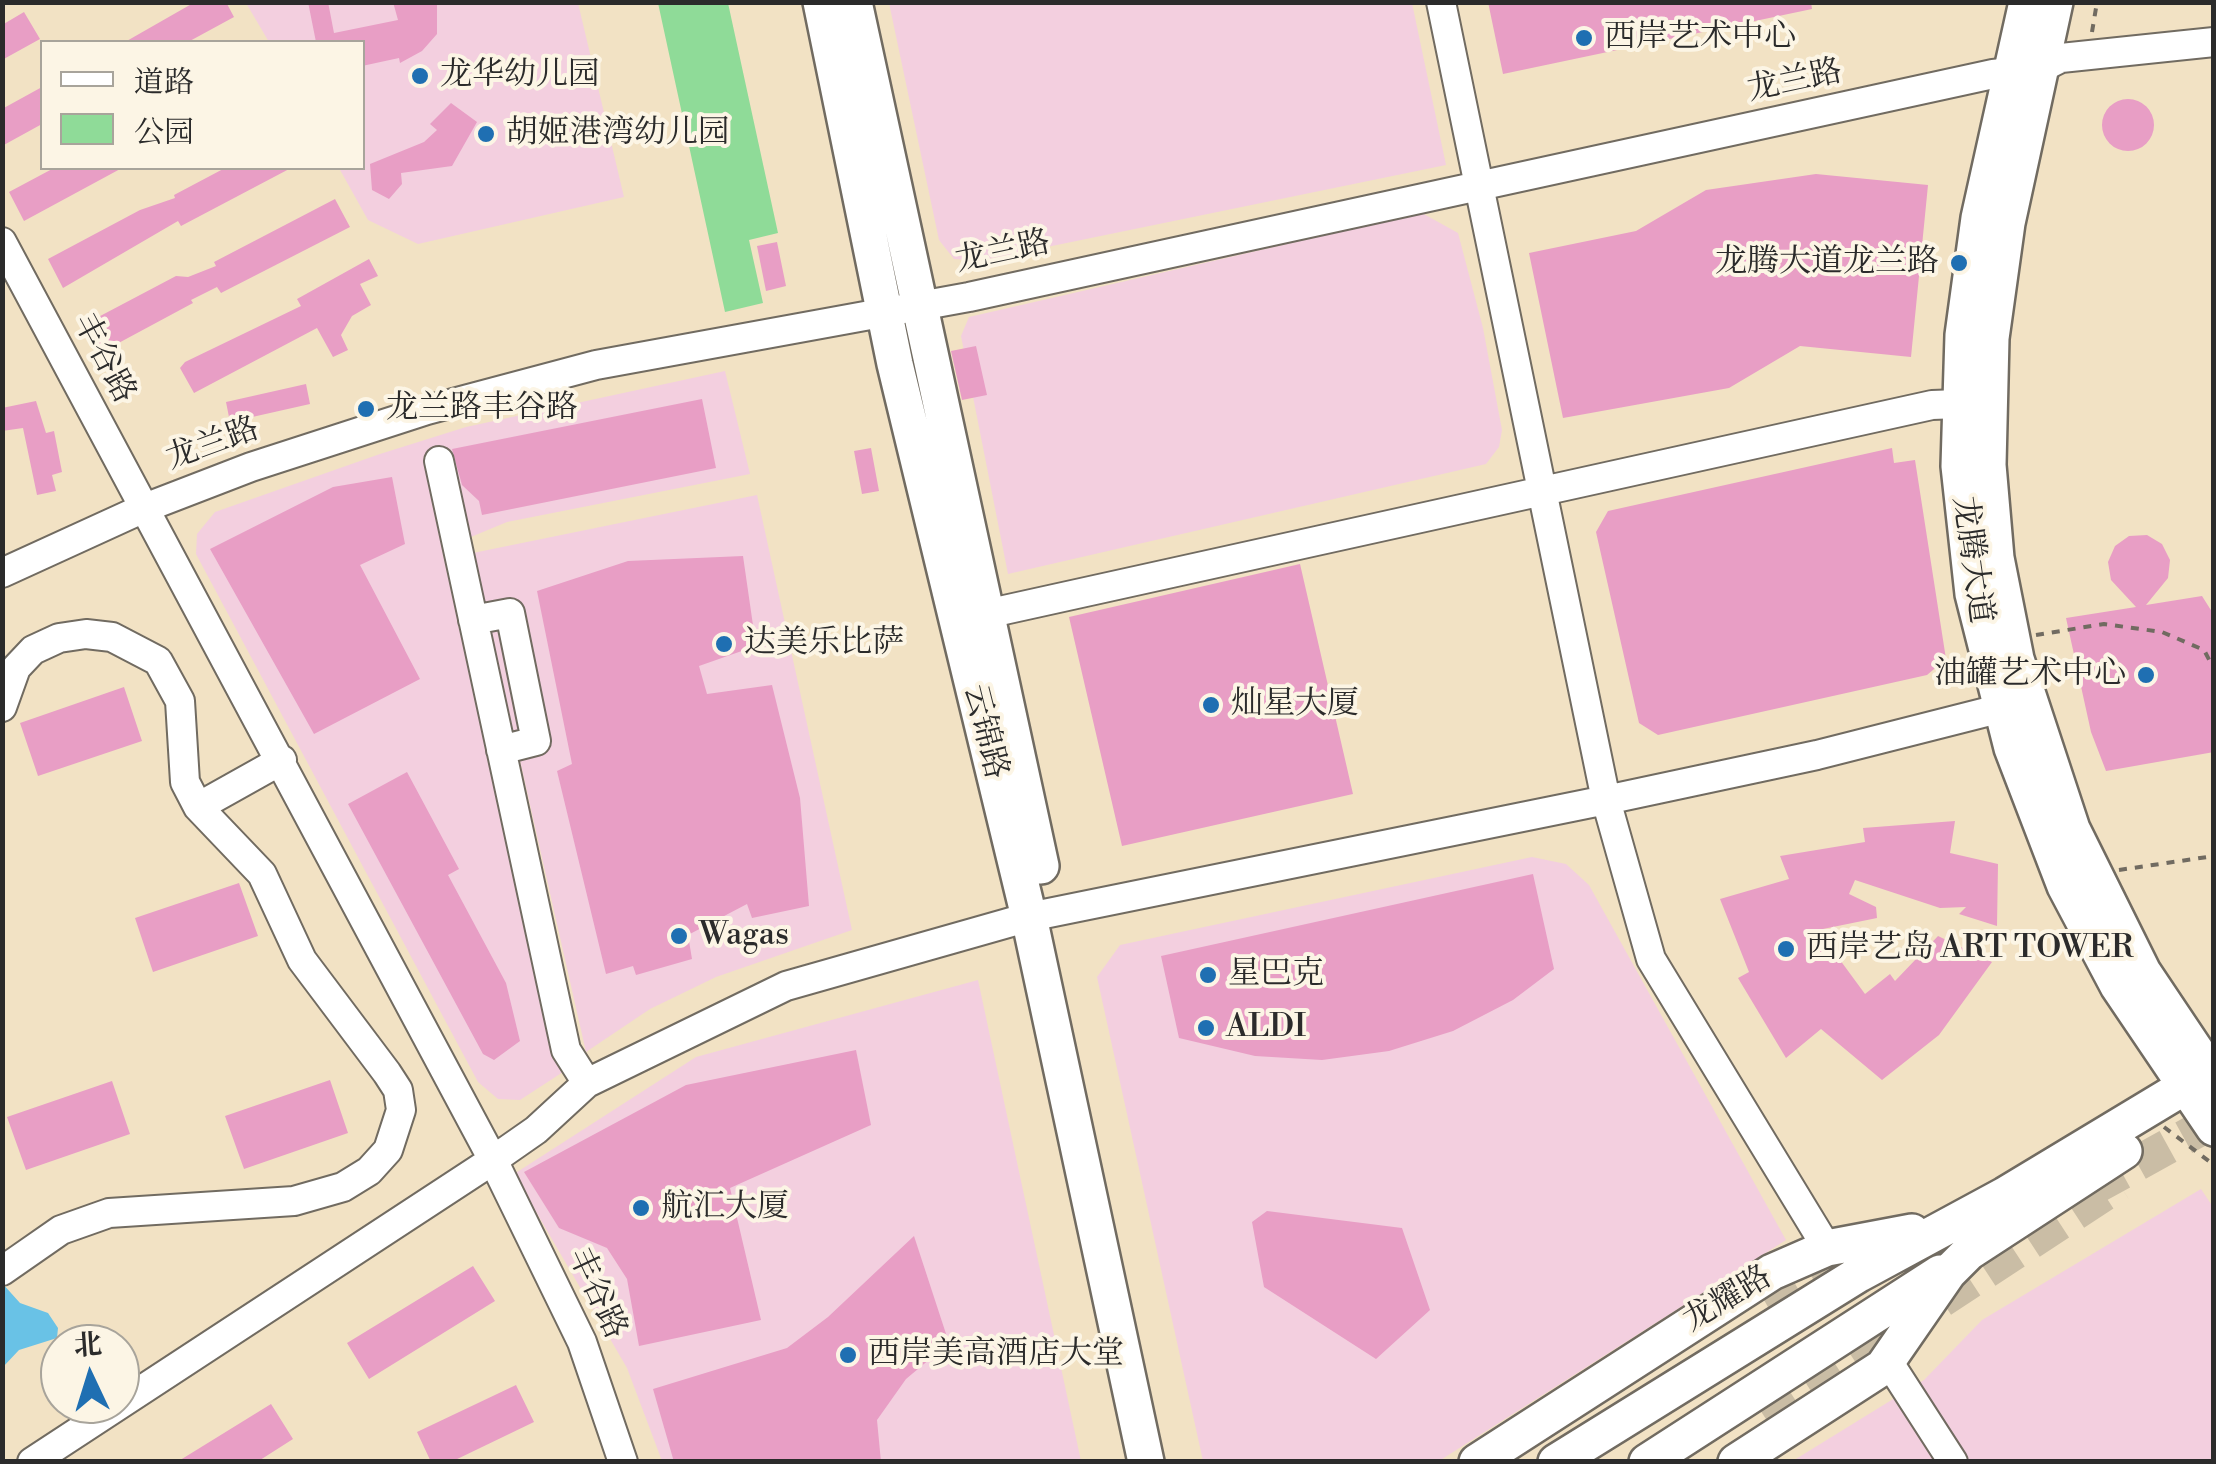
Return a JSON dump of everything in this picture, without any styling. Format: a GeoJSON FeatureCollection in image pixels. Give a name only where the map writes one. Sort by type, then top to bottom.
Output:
{"type":"FeatureCollection","features":[{"type":"Feature","properties":{"kind":"main road","name":"云锦路"},"geometry":{"type":"LineString","coordinates":[[821,2],[986,614],[1146,1462]]}},
{"type":"Feature","properties":{"kind":"main road","name":"云锦路"},"geometry":{"type":"LineString","coordinates":[[854,2],[901,310],[1169,1462]]}},
{"type":"Feature","properties":{"kind":"main road","name":"龙腾大道"},"geometry":{"type":"LineString","coordinates":[[2026,2],[2025,70],[1988,378],[1990,508],[2024,702],[2026,789],[2065,886],[2118,986],[2205,1093]]}},
{"type":"Feature","properties":{"kind":"main road","name":"龙腾大道"},"geometry":{"type":"LineString","coordinates":[[2051,17],[2025,70],[1979,218],[1959,404],[1968,562],[2091,874],[2205,1093]]}},
{"type":"Feature","properties":{"kind":"main road","name":"龙耀路"},"geometry":{"type":"LineString","coordinates":[[1556,1462],[1859,1274],[2205,1093]]}},
{"type":"Feature","properties":{"kind":"main road"},"geometry":{"type":"LineString","coordinates":[[1647,1462],[1884,1313],[2205,1093]]}},
{"type":"Feature","properties":{"kind":"main road","name":"龙耀路"},"geometry":{"type":"LineString","coordinates":[[1477,1462],[1772,1272],[1827,1248],[1910,1233],[2006,1195]]}},
{"type":"Feature","properties":{"kind":"main road"},"geometry":{"type":"LineString","coordinates":[[1736,1462],[1857,1387],[1888,1361],[1948,1273],[1968,1252]]}},
{"type":"Feature","properties":{"kind":"main road"},"geometry":{"type":"LineString","coordinates":[[1520,1462],[1768,1307]]}},
{"type":"Feature","properties":{"kind":"main road"},"geometry":{"type":"LineString","coordinates":[[1692,1462],[1764,1416]]}},
{"type":"Feature","properties":{"kind":"street"},"geometry":{"type":"LineString","coordinates":[[1441,2],[1482,184],[1606,800],[1652,959],[1827,1248]]}},
{"type":"Feature","properties":{"kind":"street","name":"龙兰路"},"geometry":{"type":"LineString","coordinates":[[2,573],[142,509],[251,467],[427,410],[596,366],[901,310],[2025,70],[2062,58],[2214,42]]}},
{"type":"Feature","properties":{"kind":"street","name":"丰谷路"},"geometry":{"type":"LineString","coordinates":[[2,242],[493,1160],[582,1342],[623,1462]]}},
{"type":"Feature","properties":{"kind":"street"},"geometry":{"type":"LineString","coordinates":[[986,614],[1932,405],[1959,404]]}},
{"type":"Feature","properties":{"kind":"street"},"geometry":{"type":"LineString","coordinates":[[439,461],[566,1050],[587,1083]]}},
{"type":"Feature","properties":{"kind":"street"},"geometry":{"type":"LineString","coordinates":[[2,707],[16,668],[33,650],[59,638],[86,634],[134,645],[158,662],[173,682],[184,720],[185,782],[198,807],[262,874],[302,960],[398,1090],[398,1126],[388,1150],[370,1171],[314,1198],[109,1214],[61,1230],[4,1270]]}},
{"type":"Feature","properties":{"kind":"street"},"geometry":{"type":"LineString","coordinates":[[32,1462],[493,1160],[536,1130],[587,1083],[786,986],[1040,914],[1606,800],[2024,702]]}},
{"type":"Feature","properties":{"kind":"street"},"geometry":{"type":"LineString","coordinates":[[198,807],[282,760]]}},
{"type":"Feature","properties":{"kind":"street"},"geometry":{"type":"LineString","coordinates":[[1888,1361],[1953,1462]]}},
{"type":"Feature","properties":{"kind":"path"},"geometry":{"type":"LineString","coordinates":[[2051,17],[2091,34],[2098,2]]}},
{"type":"Feature","properties":{"kind":"path"},"geometry":{"type":"LineString","coordinates":[[2011,638],[2104,624],[2162,632],[2204,650],[2214,669]]}},
{"type":"Feature","properties":{"kind":"path"},"geometry":{"type":"LineString","coordinates":[[2091,874],[2214,856]]}},
{"type":"Feature","properties":{"kind":"shaded area","name":"胡姬港湾幼儿园"},"geometry":{"type":"Polygon","coordinates":[[[246,3],[578,3],[624,197],[418,244],[368,220],[340,170],[365,170],[365,40],[268,40],[246,3]]]}},
{"type":"Feature","properties":{"kind":"shaded area"},"geometry":{"type":"Polygon","coordinates":[[[889,3],[1412,3],[1446,165],[979,261],[954,259],[939,240],[889,3]]]}},
{"type":"Feature","properties":{"kind":"shaded area"},"geometry":{"type":"Polygon","coordinates":[[[1422,213],[1458,233],[1483,328],[1502,430],[1499,447],[1486,464],[1008,574],[961,336],[969,317],[1422,213]]]}},
{"type":"Feature","properties":{"kind":"shaded area"},"geometry":{"type":"Polygon","coordinates":[[[725,371],[750,474],[507,522],[442,549],[552,1054],[563,1072],[520,1100],[498,1099],[478,1082],[196,554],[197,534],[215,512],[466,427],[725,371]]]}},
{"type":"Feature","properties":{"kind":"shaded area"},"geometry":{"type":"Polygon","coordinates":[[[757,495],[852,930],[716,977],[650,1009],[586,1052],[473,553],[757,495]]]}},
{"type":"Feature","properties":{"kind":"shaded area"},"geometry":{"type":"Polygon","coordinates":[[[1532,857],[1566,864],[1589,885],[1786,1240],[1439,1461],[1203,1461],[1097,977],[1120,945],[1532,857]]]}},
{"type":"Feature","properties":{"kind":"shaded area"},"geometry":{"type":"Polygon","coordinates":[[[978,980],[1081,1461],[662,1461],[627,1368],[514,1174],[696,1057],[978,980]]]}},
{"type":"Feature","properties":{"kind":"shaded area"},"geometry":{"type":"Polygon","coordinates":[[[2201,1189],[2213,1207],[2213,1461],[1791,1462],[1924,1380],[1982,1320],[2201,1189]]]}},
{"type":"Feature","properties":{"kind":"green space"},"geometry":{"type":"Polygon","coordinates":[[[658,3],[728,3],[778,233],[749,240],[763,303],[725,312],[658,3]]]}},
{"type":"Feature","properties":{"kind":"water"},"geometry":{"type":"Polygon","coordinates":[[[2,1283],[20,1303],[48,1313],[55,1324],[40,1324],[40,1343],[19,1350],[3,1367],[2,1283]]]}},
{"type":"Feature","properties":{"kind":"building"},"geometry":{"type":"Polygon","coordinates":[[[195,2],[226,2],[234,17],[192,40],[128,40],[195,2]]]}},
{"type":"Feature","properties":{"kind":"building"},"geometry":{"type":"Polygon","coordinates":[[[308,2],[328,2],[334,33],[398,20],[393,2],[437,2],[437,34],[422,51],[400,63],[399,58],[365,65],[365,40],[316,40],[308,2]]]}},
{"type":"Feature","properties":{"kind":"building","name":"西岸艺术中心"},"geometry":{"type":"Polygon","coordinates":[[[1488,2],[1811,2],[1812,9],[1503,74],[1488,2]]]}},
{"type":"Feature","properties":{"kind":"building"},"geometry":{"type":"Polygon","coordinates":[[[24,12],[40,39],[2,60],[2,25],[24,12]]]}},
{"type":"Feature","properties":{"kind":"building"},"geometry":{"type":"Polygon","coordinates":[[[40,88],[40,125],[2,146],[2,109],[40,88]]]}},
{"type":"Feature","properties":{"kind":"building"},"geometry":{"type":"Polygon","coordinates":[[[2128,99],[2146,107],[2154,125],[2146,143],[2128,151],[2110,143],[2102,125],[2110,107],[2128,99]]]}},
{"type":"Feature","properties":{"kind":"building"},"geometry":{"type":"Polygon","coordinates":[[[451,103],[477,122],[452,166],[401,173],[402,184],[389,199],[372,190],[370,164],[424,142],[437,130],[430,124],[451,103]]]}},
{"type":"Feature","properties":{"kind":"building"},"geometry":{"type":"Polygon","coordinates":[[[50,170],[118,170],[24,221],[9,192],[50,170]]]}},
{"type":"Feature","properties":{"kind":"building"},"geometry":{"type":"Polygon","coordinates":[[[221,170],[287,170],[181,226],[178,221],[63,288],[48,259],[140,210],[175,198],[174,195],[221,170]]]}},
{"type":"Feature","properties":{"kind":"building"},"geometry":{"type":"Polygon","coordinates":[[[1816,174],[1928,185],[1911,357],[1800,346],[1729,388],[1563,418],[1529,253],[1636,231],[1706,190],[1816,174]]]}},
{"type":"Feature","properties":{"kind":"building"},"geometry":{"type":"Polygon","coordinates":[[[335,199],[350,227],[221,293],[217,287],[191,300],[193,303],[100,353],[85,324],[176,276],[188,277],[216,266],[214,262],[335,199]]]}},
{"type":"Feature","properties":{"kind":"building"},"geometry":{"type":"Polygon","coordinates":[[[777,242],[786,286],[766,291],[757,246],[777,242]]]}},
{"type":"Feature","properties":{"kind":"building"},"geometry":{"type":"Polygon","coordinates":[[[369,259],[378,276],[360,284],[371,305],[352,316],[341,335],[348,350],[333,357],[317,328],[194,393],[180,368],[185,362],[301,306],[297,299],[369,259]]]}},
{"type":"Feature","properties":{"kind":"building"},"geometry":{"type":"Polygon","coordinates":[[[976,346],[987,395],[962,400],[951,351],[976,346]]]}},
{"type":"Feature","properties":{"kind":"building"},"geometry":{"type":"Polygon","coordinates":[[[306,384],[310,404],[230,422],[226,402],[306,384]]]}},
{"type":"Feature","properties":{"kind":"building"},"geometry":{"type":"Polygon","coordinates":[[[702,399],[716,468],[482,515],[479,501],[462,485],[452,449],[702,399]]]}},
{"type":"Feature","properties":{"kind":"building"},"geometry":{"type":"Polygon","coordinates":[[[36,401],[46,433],[54,431],[62,472],[52,475],[56,491],[37,495],[23,428],[2,431],[2,408],[36,401]]]}},
{"type":"Feature","properties":{"kind":"building"},"geometry":{"type":"Polygon","coordinates":[[[871,448],[879,491],[862,494],[854,451],[871,448]]]}},
{"type":"Feature","properties":{"kind":"building"},"geometry":{"type":"Polygon","coordinates":[[[1892,448],[1894,463],[1915,460],[1946,659],[1927,675],[1658,735],[1639,723],[1596,532],[1608,511],[1892,448]]]}},
{"type":"Feature","properties":{"kind":"building"},"geometry":{"type":"Polygon","coordinates":[[[392,477],[405,544],[360,565],[420,679],[314,734],[210,549],[333,487],[392,477]]]}},
{"type":"Feature","properties":{"kind":"building","name":"油罐艺术中心"},"geometry":{"type":"Polygon","coordinates":[[[2147,535],[2162,544],[2170,560],[2168,578],[2146,605],[2202,596],[2214,615],[2214,752],[2106,771],[2091,732],[2066,618],[2136,607],[2111,580],[2108,562],[2115,546],[2129,536],[2147,535]]]}},
{"type":"Feature","properties":{"kind":"building"},"geometry":{"type":"Polygon","coordinates":[[[743,556],[756,646],[699,666],[707,694],[772,685],[800,798],[809,906],[752,918],[747,904],[688,935],[692,959],[636,975],[633,966],[606,974],[557,771],[572,764],[537,591],[628,561],[743,556]]]}},
{"type":"Feature","properties":{"kind":"building","name":"灿星大厦"},"geometry":{"type":"Polygon","coordinates":[[[1300,564],[1353,794],[1122,846],[1069,617],[1300,564]]]}},
{"type":"Feature","properties":{"kind":"building"},"geometry":{"type":"Polygon","coordinates":[[[124,687],[142,741],[38,776],[20,723],[124,687]]]}},
{"type":"Feature","properties":{"kind":"building"},"geometry":{"type":"Polygon","coordinates":[[[407,772],[459,869],[448,875],[506,983],[520,1041],[494,1060],[483,1054],[348,804],[407,772]]]}},
{"type":"Feature","properties":{"kind":"building","name":"西岸艺岛 ART TOWER"},"geometry":{"type":"Polygon","coordinates":[[[1955,821],[1950,853],[1998,864],[1997,926],[1959,914],[1966,907],[1940,908],[1855,880],[1849,894],[1876,907],[1877,918],[1818,930],[1865,994],[1890,974],[1895,981],[1938,936],[1992,962],[1939,1035],[1882,1080],[1821,1029],[1786,1058],[1738,978],[1749,972],[1720,899],[1789,879],[1780,856],[1865,842],[1863,828],[1955,821]]]}},
{"type":"Feature","properties":{"kind":"building"},"geometry":{"type":"Polygon","coordinates":[[[1533,874],[1554,969],[1513,1000],[1453,1031],[1389,1051],[1322,1060],[1255,1056],[1179,1038],[1161,956],[1533,874]]]}},
{"type":"Feature","properties":{"kind":"building"},"geometry":{"type":"Polygon","coordinates":[[[239,883],[258,936],[153,972],[135,918],[239,883]]]}},
{"type":"Feature","properties":{"kind":"building","name":"航汇大厦"},"geometry":{"type":"Polygon","coordinates":[[[856,1050],[871,1125],[730,1188],[761,1320],[639,1346],[627,1279],[607,1248],[559,1228],[524,1172],[686,1085],[856,1050]]]}},
{"type":"Feature","properties":{"kind":"building"},"geometry":{"type":"Polygon","coordinates":[[[330,1080],[348,1133],[244,1169],[225,1116],[330,1080]]]}},
{"type":"Feature","properties":{"kind":"building"},"geometry":{"type":"Polygon","coordinates":[[[112,1081],[130,1134],[26,1170],[7,1117],[112,1081]]]}},
{"type":"Feature","properties":{"kind":"building"},"geometry":{"type":"Polygon","coordinates":[[[1267,1211],[1402,1228],[1430,1310],[1376,1359],[1264,1287],[1252,1222],[1267,1211]]]}},
{"type":"Feature","properties":{"kind":"building","name":"西岸美高酒店大堂"},"geometry":{"type":"Polygon","coordinates":[[[914,1236],[949,1343],[906,1379],[877,1420],[881,1462],[674,1462],[653,1389],[787,1348],[828,1317],[914,1236]]]}},
{"type":"Feature","properties":{"kind":"building"},"geometry":{"type":"Polygon","coordinates":[[[473,1266],[495,1301],[369,1379],[347,1343],[473,1266]]]}},
{"type":"Feature","properties":{"kind":"building"},"geometry":{"type":"Polygon","coordinates":[[[516,1385],[534,1422],[451,1462],[431,1462],[417,1432],[516,1385]]]}},
{"type":"Feature","properties":{"kind":"building"},"geometry":{"type":"Polygon","coordinates":[[[271,1404],[293,1439],[257,1462],[177,1462],[271,1404]]]}},
{"type":"Feature","properties":{"kind":"tunnel"},"geometry":{"type":"LineString","coordinates":[[2091,1189],[2214,1121]]}},
{"type":"Feature","properties":{"kind":"tunnel"},"geometry":{"type":"LineString","coordinates":[[1764,1416],[2119,1184]]}},
{"type":"Feature","properties":{"kind":"tunnel"},"geometry":{"type":"LineString","coordinates":[[1768,1307],[1876,1246]]}},
{"type":"Feature","properties":{"kind":"place","name":"西岸艺术中心"},"geometry":{"type":"Point","coordinates":[1584,38]}},
{"type":"Feature","properties":{"kind":"place","name":"龙华幼儿园"},"geometry":{"type":"Point","coordinates":[420,76]}},
{"type":"Feature","properties":{"kind":"place","name":"胡姬港湾幼儿园"},"geometry":{"type":"Point","coordinates":[486,134]}},
{"type":"Feature","properties":{"kind":"place","name":"龙腾大道龙兰路"},"geometry":{"type":"Point","coordinates":[1959,263]}},
{"type":"Feature","properties":{"kind":"place","name":"龙兰路丰谷路"},"geometry":{"type":"Point","coordinates":[366,409]}},
{"type":"Feature","properties":{"kind":"place","name":"达美乐比萨"},"geometry":{"type":"Point","coordinates":[724,644]}},
{"type":"Feature","properties":{"kind":"place","name":"油罐艺术中心"},"geometry":{"type":"Point","coordinates":[2146,675]}},
{"type":"Feature","properties":{"kind":"place","name":"灿星大厦"},"geometry":{"type":"Point","coordinates":[1211,705]}},
{"type":"Feature","properties":{"kind":"place","name":"Wagas"},"geometry":{"type":"Point","coordinates":[679,936]}},
{"type":"Feature","properties":{"kind":"place","name":"西岸艺岛 ART TOWER"},"geometry":{"type":"Point","coordinates":[1786,949]}},
{"type":"Feature","properties":{"kind":"place","name":"星巴克"},"geometry":{"type":"Point","coordinates":[1208,975]}},
{"type":"Feature","properties":{"kind":"place","name":"ALDI"},"geometry":{"type":"Point","coordinates":[1206,1028]}},
{"type":"Feature","properties":{"kind":"place","name":"航汇大厦"},"geometry":{"type":"Point","coordinates":[641,1208]}},
{"type":"Feature","properties":{"kind":"place","name":"西岸美高酒店大堂"},"geometry":{"type":"Point","coordinates":[848,1355]}}]}
